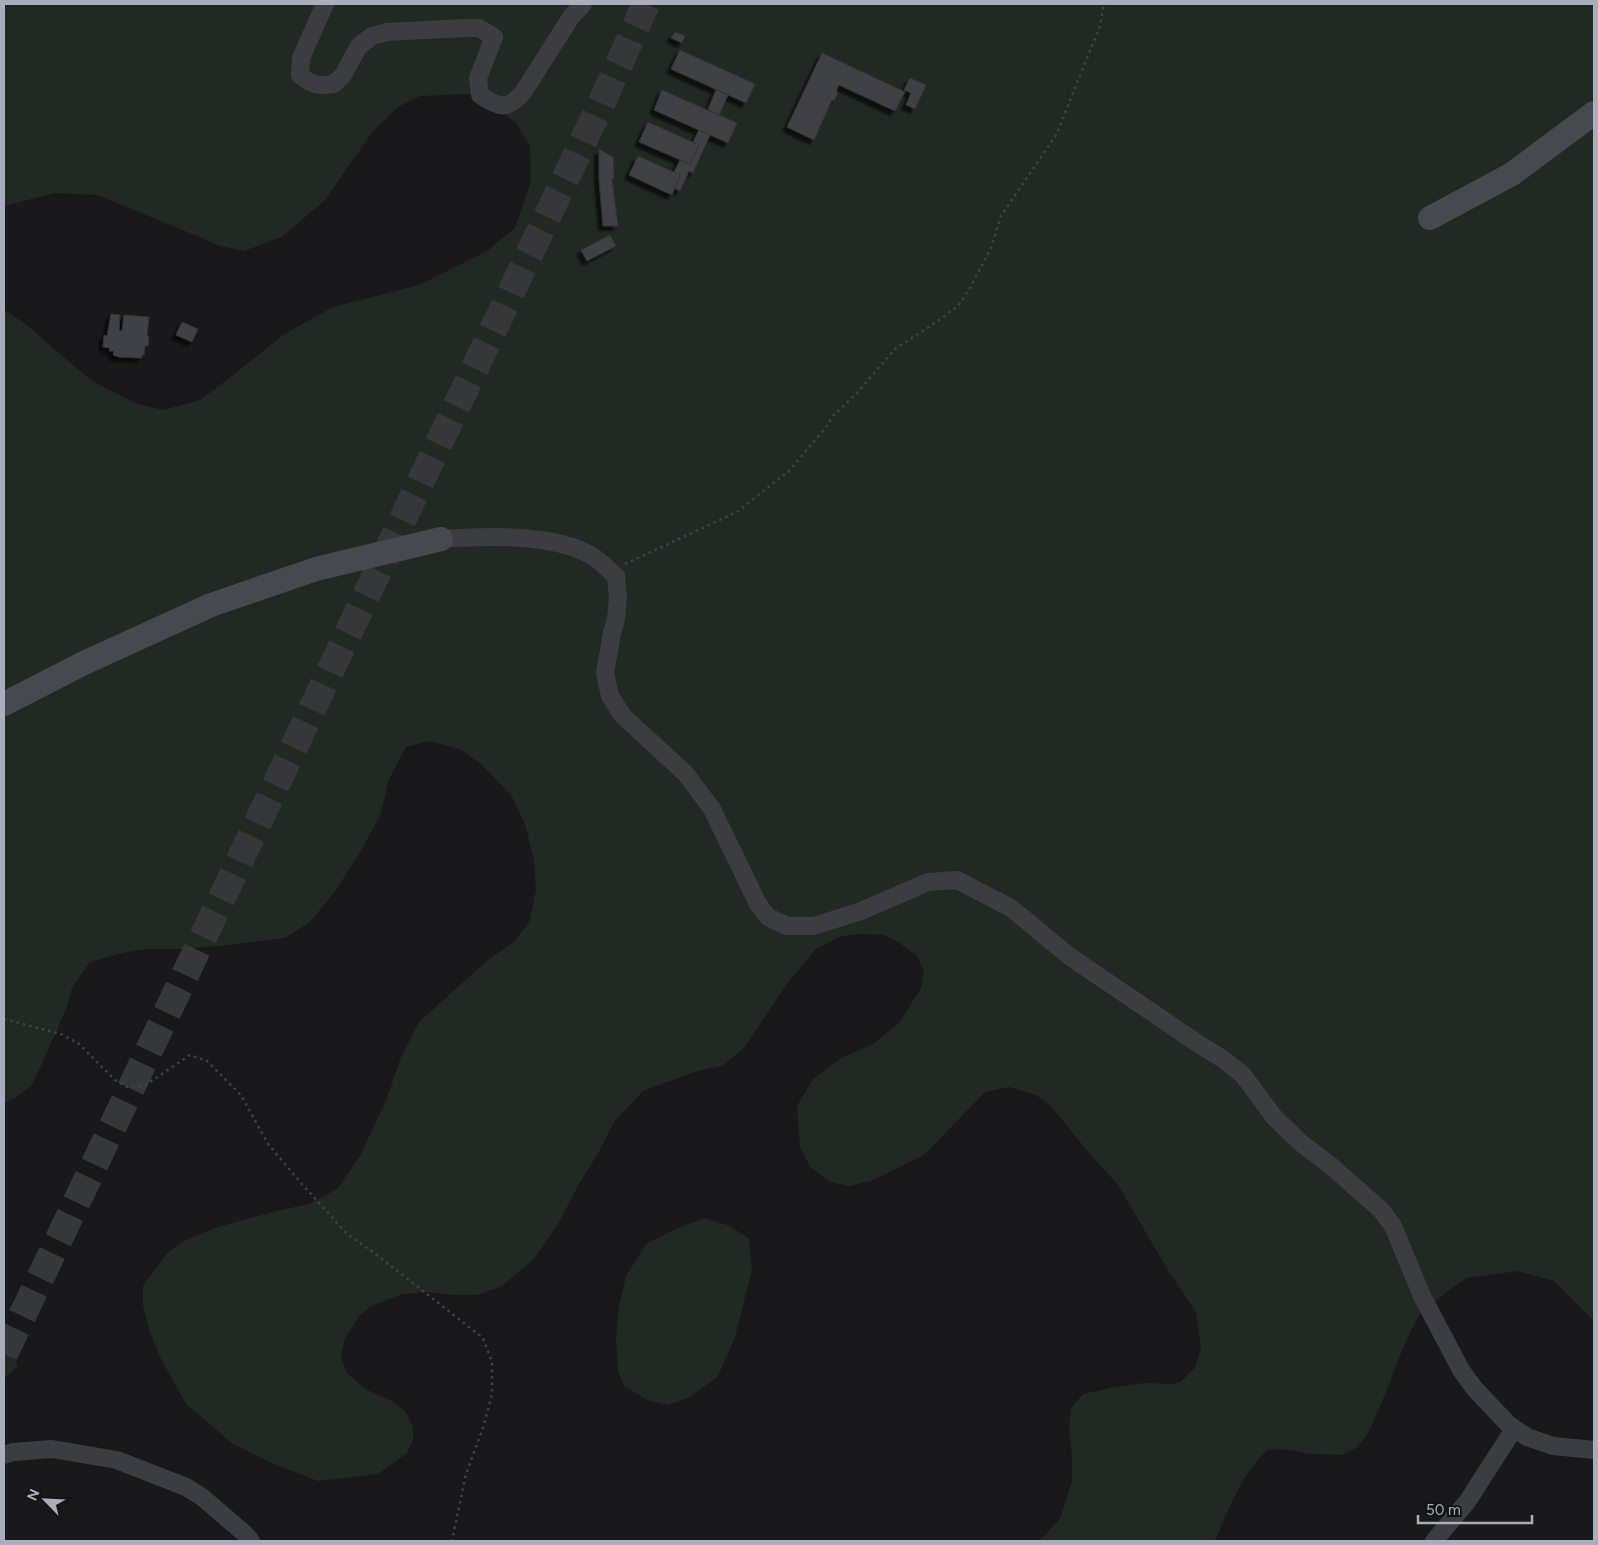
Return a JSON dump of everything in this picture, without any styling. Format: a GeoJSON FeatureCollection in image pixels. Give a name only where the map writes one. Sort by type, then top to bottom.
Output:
{"type":"FeatureCollection","features":[{"type":"Feature","properties":{"kind":"street"},"geometry":{"type":"LineString","coordinates":[[325,4],[301,58],[300,75],[310,83],[334,84],[343,75],[359,46],[372,36],[387,32],[479,28],[494,37],[478,78],[480,95],[491,103],[505,106],[515,102],[524,91],[571,17],[583,4]]}},
{"type":"Feature","properties":{"kind":"street"},"geometry":{"type":"LineString","coordinates":[[1430,218],[1512,174],[1594,113]]}},
{"type":"Feature","properties":{"kind":"street"},"geometry":{"type":"LineString","coordinates":[[4,704],[84,663],[211,605],[316,569],[441,540],[480,537],[521,538],[569,545],[593,556],[616,576],[618,598],[616,619],[605,673],[610,696],[623,716],[686,774],[712,809],[758,904],[768,917],[787,926],[814,926],[861,911],[928,882],[957,880],[1011,908],[1069,956],[1200,1045],[1224,1059],[1243,1075],[1274,1117],[1301,1143],[1330,1165],[1382,1210],[1393,1226],[1422,1296],[1461,1370],[1474,1388],[1508,1424],[1527,1438],[1552,1446],[1594,1450]]}},
{"type":"Feature","properties":{"kind":"street"},"geometry":{"type":"LineString","coordinates":[[1434,1541],[1467,1502],[1514,1429]]}},
{"type":"Feature","properties":{"kind":"street"},"geometry":{"type":"LineString","coordinates":[[4,1455],[13,1452],[52,1449],[117,1460],[186,1487],[202,1497],[251,1541]]}},
{"type":"Feature","properties":{"kind":"path"},"geometry":{"type":"LineString","coordinates":[[610,571],[737,512],[789,471],[833,416],[857,393],[895,349],[935,324],[958,306],[992,248],[1001,216],[1056,135],[1100,26],[1104,4]]}},
{"type":"Feature","properties":{"kind":"path"},"geometry":{"type":"LineString","coordinates":[[4,1020],[61,1034],[78,1043],[115,1080],[127,1087],[144,1086],[190,1056],[207,1061],[241,1095],[268,1144],[301,1184],[347,1234],[483,1338],[492,1362],[492,1394],[483,1428],[466,1474],[452,1541]]}},
{"type":"Feature","properties":{"kind":"shaded area"},"geometry":{"type":"Polygon","coordinates":[[[4,4],[1594,4],[1594,1321],[1554,1281],[1518,1271],[1467,1278],[1419,1315],[1405,1343],[1367,1435],[1356,1448],[1342,1455],[1312,1454],[1282,1449],[1267,1450],[1243,1481],[1215,1541],[1039,1541],[1060,1519],[1072,1481],[1072,1454],[1069,1432],[1071,1408],[1083,1394],[1144,1383],[1172,1384],[1180,1382],[1195,1368],[1201,1347],[1196,1312],[1169,1272],[1118,1185],[1050,1105],[1036,1095],[1009,1087],[985,1092],[924,1155],[871,1181],[849,1186],[830,1182],[810,1167],[800,1147],[797,1106],[813,1079],[841,1058],[873,1044],[899,1023],[921,988],[924,971],[917,956],[897,941],[883,935],[862,934],[841,936],[816,949],[786,985],[744,1048],[722,1066],[697,1071],[643,1091],[614,1122],[558,1224],[534,1259],[502,1286],[478,1295],[426,1292],[402,1294],[371,1306],[359,1316],[345,1338],[341,1357],[347,1373],[365,1389],[392,1401],[405,1411],[413,1427],[413,1440],[407,1453],[378,1474],[318,1481],[272,1463],[233,1444],[186,1404],[160,1357],[149,1329],[143,1305],[143,1286],[167,1253],[184,1241],[215,1228],[309,1204],[337,1189],[360,1156],[387,1098],[401,1057],[419,1022],[489,959],[515,941],[530,920],[536,890],[534,860],[525,824],[511,795],[482,765],[460,749],[429,741],[406,747],[389,779],[380,816],[336,890],[310,922],[285,938],[219,946],[146,949],[122,953],[90,962],[72,988],[66,1009],[31,1086],[15,1098],[4,1103],[4,311],[33,330],[92,381],[137,404],[163,410],[200,400],[283,335],[333,307],[419,285],[487,251],[515,228],[531,181],[530,146],[516,123],[490,103],[470,94],[420,96],[398,107],[373,131],[325,200],[283,236],[244,251],[216,245],[97,195],[55,193],[4,206],[4,4]]]}},
{"type":"Feature","properties":{"kind":"shaded area"},"geometry":{"type":"Polygon","coordinates":[[[704,1218],[730,1226],[749,1239],[752,1270],[735,1337],[718,1376],[690,1397],[668,1405],[647,1400],[624,1386],[618,1371],[616,1338],[619,1307],[626,1276],[647,1243],[704,1218]]]}},
{"type":"Feature","properties":{"kind":"shaded area"},"geometry":{"type":"Polygon","coordinates":[[[4,1332],[18,1366],[4,1379],[4,1332]]]}},
{"type":"Feature","properties":{"kind":"building"},"geometry":{"type":"Polygon","coordinates":[[[675,32],[685,36],[682,43],[671,38],[675,32]]]}},
{"type":"Feature","properties":{"kind":"building"},"geometry":{"type":"Polygon","coordinates":[[[680,50],[755,84],[746,103],[671,69],[680,50]]]}},
{"type":"Feature","properties":{"kind":"building"},"geometry":{"type":"Polygon","coordinates":[[[822,53],[905,92],[895,111],[839,85],[834,101],[832,100],[814,140],[787,127],[822,53]]]}},
{"type":"Feature","properties":{"kind":"building"},"geometry":{"type":"Polygon","coordinates":[[[910,78],[926,85],[915,109],[906,105],[911,93],[904,90],[910,78]]]}},
{"type":"Feature","properties":{"kind":"building"},"geometry":{"type":"Polygon","coordinates":[[[662,90],[737,123],[728,143],[654,110],[662,90]]]}},
{"type":"Feature","properties":{"kind":"building"},"geometry":{"type":"Polygon","coordinates":[[[716,90],[728,95],[719,115],[708,109],[716,90]]]}},
{"type":"Feature","properties":{"kind":"building"},"geometry":{"type":"Polygon","coordinates":[[[648,122],[699,145],[690,164],[639,142],[648,122]]]}},
{"type":"Feature","properties":{"kind":"building"},"geometry":{"type":"Polygon","coordinates":[[[699,130],[710,135],[693,173],[689,171],[680,191],[674,188],[680,175],[674,172],[680,160],[690,164],[699,145],[693,142],[699,130]]]}},
{"type":"Feature","properties":{"kind":"building"},"geometry":{"type":"Polygon","coordinates":[[[599,149],[613,157],[614,178],[612,179],[618,226],[603,226],[599,179],[599,149]]]}},
{"type":"Feature","properties":{"kind":"building"},"geometry":{"type":"Polygon","coordinates":[[[638,156],[680,175],[672,195],[629,175],[638,156]]]}},
{"type":"Feature","properties":{"kind":"building"},"geometry":{"type":"Polygon","coordinates":[[[610,235],[616,246],[587,261],[581,250],[610,235]]]}},
{"type":"Feature","properties":{"kind":"building"},"geometry":{"type":"Polygon","coordinates":[[[111,314],[120,315],[119,330],[122,331],[124,315],[149,317],[148,346],[145,346],[142,358],[119,357],[113,355],[114,351],[109,351],[110,348],[103,347],[104,335],[107,336],[111,314]]]}},
{"type":"Feature","properties":{"kind":"building"},"geometry":{"type":"Polygon","coordinates":[[[182,322],[198,329],[192,342],[176,335],[182,322]]]}},
{"type":"Feature","properties":{"kind":"tunnel"},"geometry":{"type":"LineString","coordinates":[[4,1354],[600,106],[646,4]]}}]}
